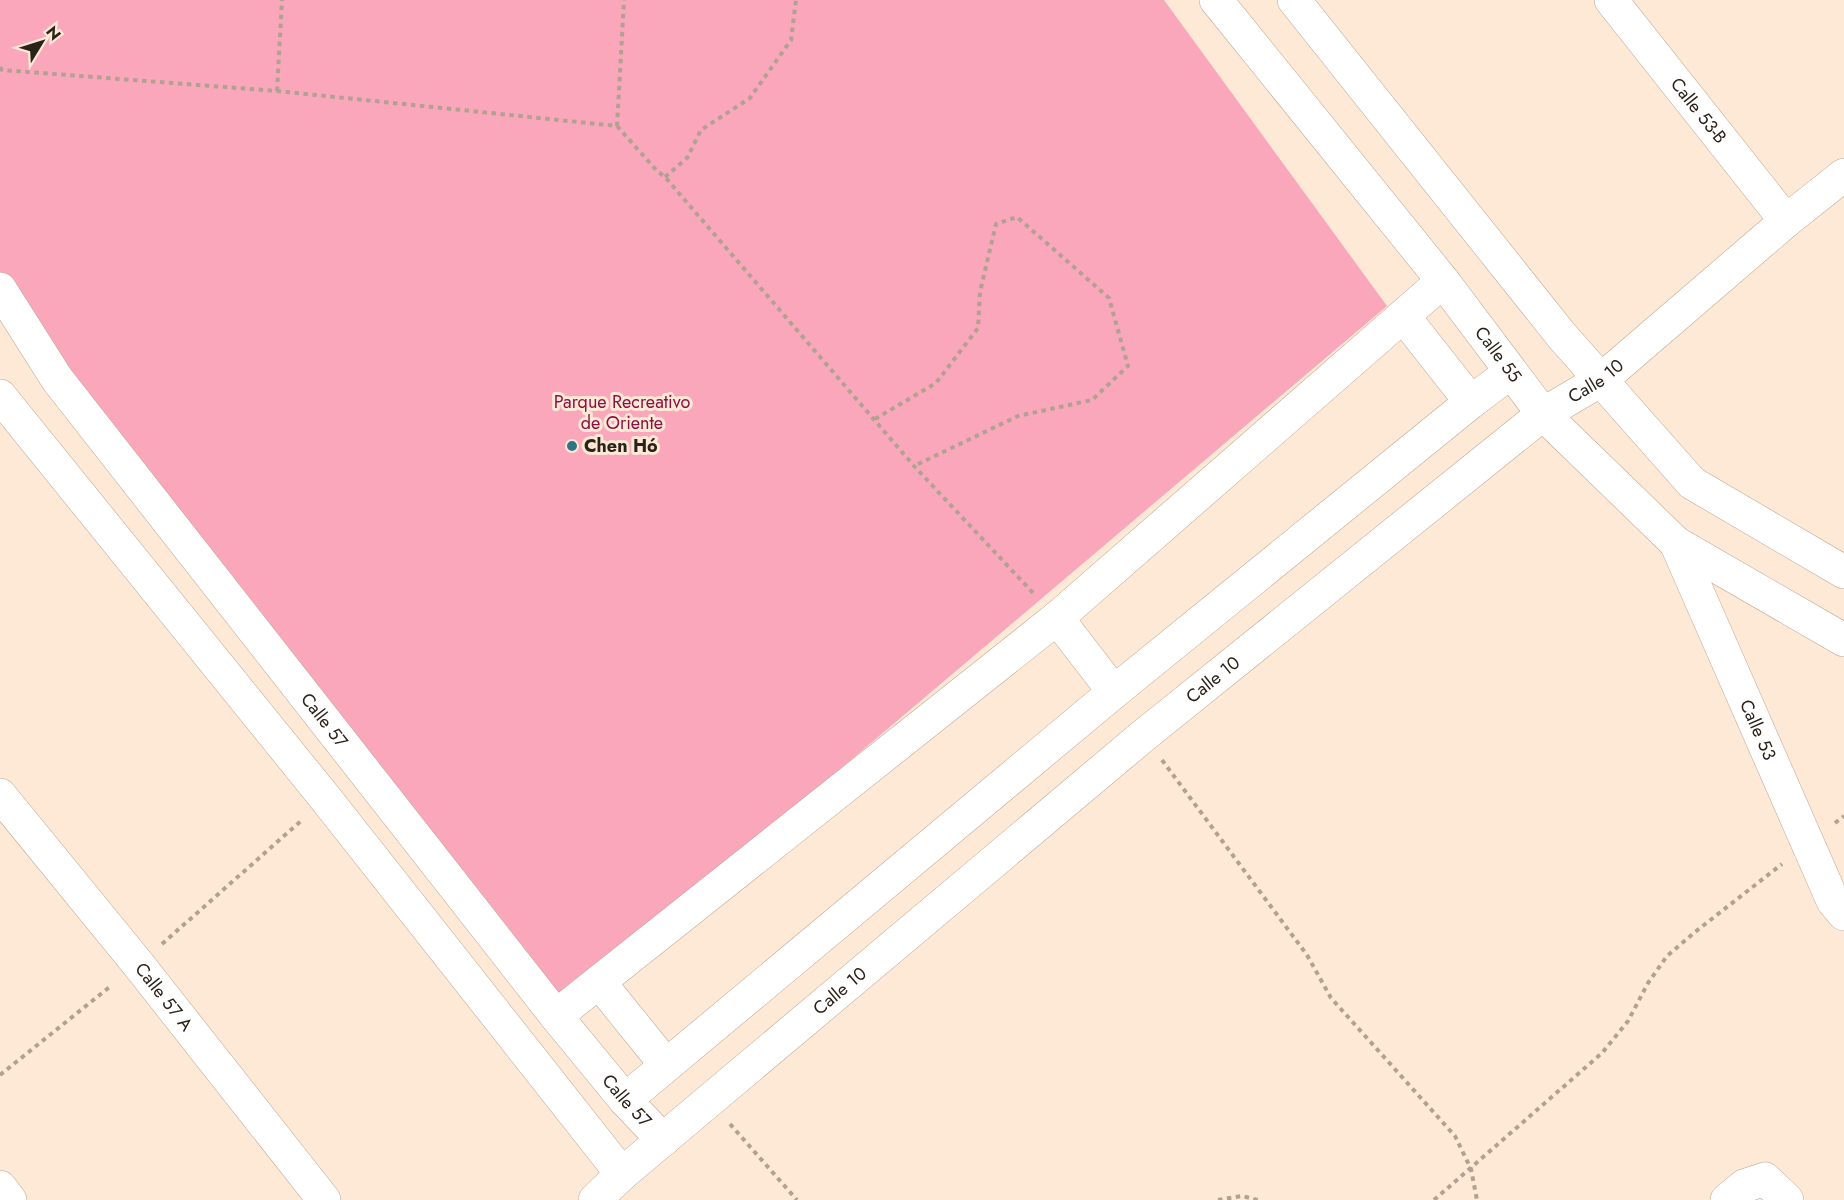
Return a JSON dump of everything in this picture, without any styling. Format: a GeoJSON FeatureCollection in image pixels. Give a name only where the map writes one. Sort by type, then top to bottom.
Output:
{"type":"FeatureCollection","features":[{"type":"Feature","properties":{"kind":"street","name":"Calle 55"},"geometry":{"type":"LineString","coordinates":[[1216,0],[1443,282],[1543,414],[1676,543],[1844,640]]}},
{"type":"Feature","properties":{"kind":"street"},"geometry":{"type":"LineString","coordinates":[[1294,0],[1563,336],[1692,483],[1844,572]]}},
{"type":"Feature","properties":{"kind":"street","name":"Calle 53-B"},"geometry":{"type":"LineString","coordinates":[[1611,0],[1786,221]]}},
{"type":"Feature","properties":{"kind":"street","name":"Calle 10"},"geometry":{"type":"LineString","coordinates":[[595,1200],[622,1174],[1143,736],[1543,414],[1601,380],[1844,174]]}},
{"type":"Feature","properties":{"kind":"street"},"geometry":{"type":"LineString","coordinates":[[556,1016],[1057,618],[1443,282]]}},
{"type":"Feature","properties":{"kind":"street","name":"Calle 57"},"geometry":{"type":"LineString","coordinates":[[0,289],[57,379],[556,1016],[625,1100],[663,1140]]}},
{"type":"Feature","properties":{"kind":"street"},"geometry":{"type":"LineString","coordinates":[[1404,316],[1471,402]]}},
{"type":"Feature","properties":{"kind":"street"},"geometry":{"type":"LineString","coordinates":[[625,1100],[1114,692],[1511,372]]}},
{"type":"Feature","properties":{"kind":"street"},"geometry":{"type":"LineString","coordinates":[[0,396],[326,799],[622,1174]]}},
{"type":"Feature","properties":{"kind":"street","name":"Calle 53"},"geometry":{"type":"LineString","coordinates":[[1676,543],[1810,844],[1840,902]]}},
{"type":"Feature","properties":{"kind":"street"},"geometry":{"type":"LineString","coordinates":[[1057,618],[1114,692]]}},
{"type":"Feature","properties":{"kind":"street","name":"Calle 57 A"},"geometry":{"type":"LineString","coordinates":[[0,795],[138,964],[324,1200]]}},
{"type":"Feature","properties":{"kind":"street"},"geometry":{"type":"LineString","coordinates":[[599,982],[666,1065]]}},
{"type":"Feature","properties":{"kind":"street"},"geometry":{"type":"LineString","coordinates":[[1727,1200],[1744,1186],[1776,1189]]}},
{"type":"Feature","properties":{"kind":"street"},"geometry":{"type":"LineString","coordinates":[[0,1187],[10,1200]]}},
{"type":"Feature","properties":{"kind":"path"},"geometry":{"type":"LineString","coordinates":[[276,91],[282,0]]}},
{"type":"Feature","properties":{"kind":"path"},"geometry":{"type":"LineString","coordinates":[[617,126],[624,0]]}},
{"type":"Feature","properties":{"kind":"path"},"geometry":{"type":"LineString","coordinates":[[665,177],[687,158],[701,130],[750,98],[790,40],[796,0]]}},
{"type":"Feature","properties":{"kind":"path"},"geometry":{"type":"LineString","coordinates":[[0,67],[2,69],[276,91],[617,126],[665,177],[914,466],[1057,618]]}},
{"type":"Feature","properties":{"kind":"path"},"geometry":{"type":"LineString","coordinates":[[875,419],[936,383],[978,328],[980,292],[996,224],[1017,218],[1108,298],[1128,366],[1092,400],[1018,416],[914,466]]}},
{"type":"Feature","properties":{"kind":"path"},"geometry":{"type":"LineString","coordinates":[[1143,736],[1308,954],[1331,998],[1455,1136],[1471,1169],[1478,1200]]}},
{"type":"Feature","properties":{"kind":"path"},"geometry":{"type":"LineString","coordinates":[[0,1075],[138,964],[326,799]]}},
{"type":"Feature","properties":{"kind":"path"},"geometry":{"type":"LineString","coordinates":[[1434,1200],[1602,1053],[1628,1021],[1648,983],[1667,956],[1844,816]]}},
{"type":"Feature","properties":{"kind":"path"},"geometry":{"type":"LineString","coordinates":[[710,1101],[797,1200]]}},
{"type":"Feature","properties":{"kind":"path"},"geometry":{"type":"LineString","coordinates":[[1218,1200],[1242,1196],[1258,1200]]}},
{"type":"Feature","properties":{"kind":"green space","name":"Parque Recreativo de Oriente"},"geometry":{"type":"Polygon","coordinates":[[[0,0],[1164,0],[1387,306],[565,1002],[0,294],[0,0]]]}},
{"type":"Feature","properties":{"kind":"place","name":"Chen Hó"},"geometry":{"type":"Point","coordinates":[572,446]}}]}
